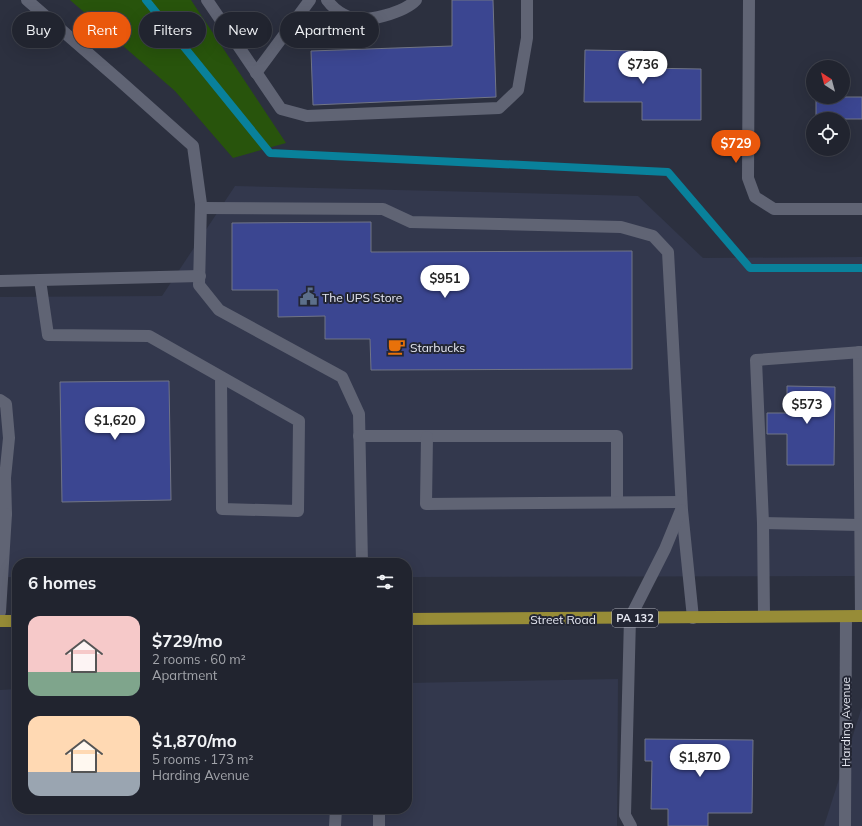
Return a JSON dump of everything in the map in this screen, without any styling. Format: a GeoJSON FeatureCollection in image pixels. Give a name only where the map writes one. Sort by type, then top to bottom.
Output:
{"type":"FeatureCollection","features":[{"type":"Feature","properties":{"kind":"main road","name":"Street Road"},"geometry":{"type":"LineString","coordinates":[[412,619],[693,618],[764,616],[846,618],[861,616]]}},
{"type":"Feature","properties":{"kind":"main road"},"geometry":{"type":"LineString","coordinates":[[0,621],[12,621]]}},
{"type":"Feature","properties":{"kind":"street"},"geometry":{"type":"LineString","coordinates":[[27,0],[193,146],[201,208],[199,285],[219,310],[342,377],[359,414],[362,558]]}},
{"type":"Feature","properties":{"kind":"street"},"geometry":{"type":"LineString","coordinates":[[207,0],[281,108],[307,116],[498,108],[518,90],[527,38],[527,0]]}},
{"type":"Feature","properties":{"kind":"street"},"geometry":{"type":"LineString","coordinates":[[256,73],[310,0]]}},
{"type":"Feature","properties":{"kind":"street"},"geometry":{"type":"LineString","coordinates":[[327,0],[332,6],[350,18],[366,18],[389,14],[413,4],[416,0]]}},
{"type":"Feature","properties":{"kind":"street"},"geometry":{"type":"LineString","coordinates":[[748,0],[748,178],[755,197],[774,209],[862,209]]}},
{"type":"Feature","properties":{"kind":"street"},"geometry":{"type":"LineString","coordinates":[[201,208],[383,209],[411,222],[621,227],[653,236],[668,252],[682,506],[693,618]]}},
{"type":"Feature","properties":{"kind":"street"},"geometry":{"type":"LineString","coordinates":[[0,281],[200,276]]}},
{"type":"Feature","properties":{"kind":"street"},"geometry":{"type":"LineString","coordinates":[[40,280],[48,335],[149,336],[299,421],[298,511],[222,509],[221,377]]}},
{"type":"Feature","properties":{"kind":"street"},"geometry":{"type":"LineString","coordinates":[[764,616],[763,523],[756,360],[861,352],[861,616]]}},
{"type":"Feature","properties":{"kind":"street"},"geometry":{"type":"LineString","coordinates":[[0,400],[6,404],[9,438],[3,514],[0,612]]}},
{"type":"Feature","properties":{"kind":"street"},"geometry":{"type":"LineString","coordinates":[[359,436],[617,436],[617,502]]}},
{"type":"Feature","properties":{"kind":"street"},"geometry":{"type":"LineString","coordinates":[[427,437],[426,504],[617,502],[682,506]]}},
{"type":"Feature","properties":{"kind":"street"},"geometry":{"type":"LineString","coordinates":[[631,826],[625,815],[630,618],[665,549],[682,506]]}},
{"type":"Feature","properties":{"kind":"street"},"geometry":{"type":"LineString","coordinates":[[763,523],[860,525]]}},
{"type":"Feature","properties":{"kind":"street","name":"Harding Avenue"},"geometry":{"type":"LineString","coordinates":[[845,826],[846,618]]}},
{"type":"Feature","properties":{"kind":"street"},"geometry":{"type":"LineString","coordinates":[[335,826],[336,814]]}},
{"type":"Feature","properties":{"kind":"street"},"geometry":{"type":"LineString","coordinates":[[379,814],[379,826]]}},
{"type":"Feature","properties":{"kind":"shaded area"},"geometry":{"type":"Polygon","coordinates":[[[235,186],[638,196],[703,258],[862,257],[862,576],[412,577],[412,558],[12,558],[12,577],[0,577],[0,297],[162,296],[235,186]]]}},
{"type":"Feature","properties":{"kind":"shaded area"},"geometry":{"type":"Polygon","coordinates":[[[618,679],[617,826],[0,826],[0,690],[12,689],[12,814],[412,814],[412,683],[618,679]]]}},
{"type":"Feature","properties":{"kind":"shaded area"},"geometry":{"type":"Polygon","coordinates":[[[862,707],[862,826],[824,826],[862,707]]]}},
{"type":"Feature","properties":{"kind":"green space"},"geometry":{"type":"Polygon","coordinates":[[[70,0],[191,0],[199,12],[139,12],[139,48],[206,48],[206,23],[214,35],[214,48],[223,48],[286,143],[233,158],[175,91],[125,48],[131,48],[131,12],[84,12],[70,0]]]}},
{"type":"Feature","properties":{"kind":"building"},"geometry":{"type":"Polygon","coordinates":[[[452,0],[493,0],[496,97],[313,105],[311,51],[452,46],[452,0]]]}},
{"type":"Feature","properties":{"kind":"building"},"geometry":{"type":"Polygon","coordinates":[[[585,50],[643,51],[642,68],[701,69],[701,120],[642,120],[642,102],[584,102],[585,50]]]}},
{"type":"Feature","properties":{"kind":"building"},"geometry":{"type":"Polygon","coordinates":[[[850,97],[862,97],[862,119],[850,119],[850,112],[816,112],[816,104],[850,104],[850,97]]]}},
{"type":"Feature","properties":{"kind":"building"},"geometry":{"type":"Polygon","coordinates":[[[371,222],[371,252],[632,251],[632,369],[371,370],[370,339],[325,339],[325,316],[278,317],[278,290],[232,290],[232,223],[371,222]]]}},
{"type":"Feature","properties":{"kind":"building"},"geometry":{"type":"Polygon","coordinates":[[[169,381],[171,500],[62,502],[60,382],[169,381]]]}},
{"type":"Feature","properties":{"kind":"building"},"geometry":{"type":"Polygon","coordinates":[[[787,386],[835,387],[834,465],[787,465],[787,434],[767,434],[767,413],[787,413],[787,386]]]}},
{"type":"Feature","properties":{"kind":"building"},"geometry":{"type":"Polygon","coordinates":[[[645,739],[753,740],[752,813],[708,813],[708,826],[668,826],[668,809],[651,809],[652,761],[645,761],[645,739]]]}},
{"type":"Feature","properties":{"kind":"waterway"},"geometry":{"type":"LineString","coordinates":[[146,0],[270,153],[668,172],[750,268],[862,268]]}},
{"type":"Feature","properties":{"kind":"place","name":"The UPS Store"},"geometry":{"type":"Point","coordinates":[309,297]}},
{"type":"Feature","properties":{"kind":"place","name":"Starbucks"},"geometry":{"type":"Point","coordinates":[397,347]}}]}
